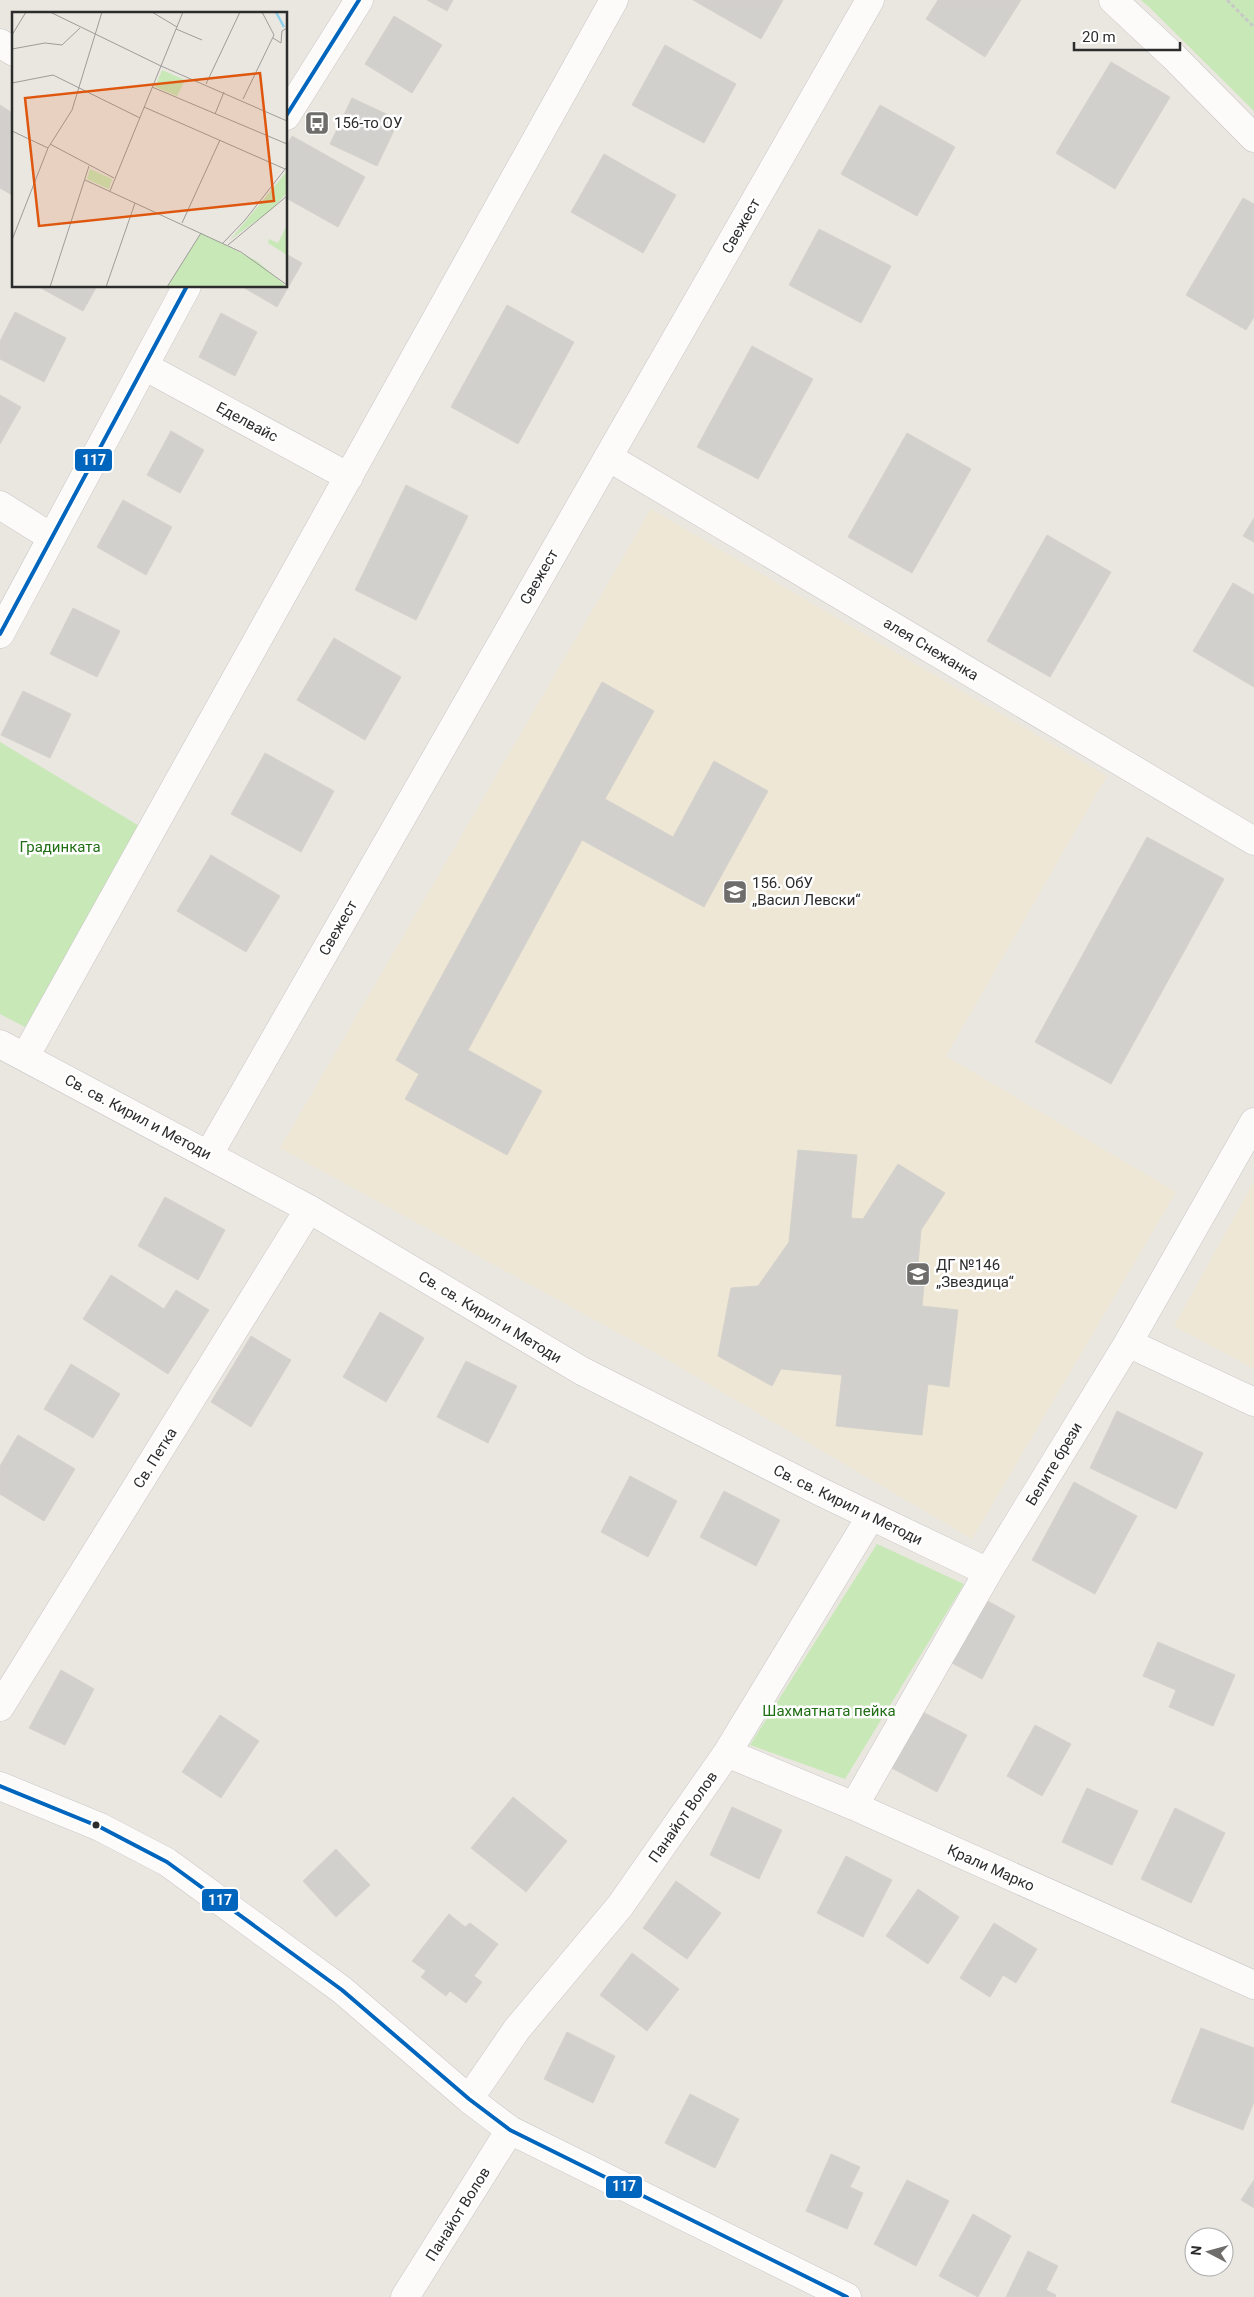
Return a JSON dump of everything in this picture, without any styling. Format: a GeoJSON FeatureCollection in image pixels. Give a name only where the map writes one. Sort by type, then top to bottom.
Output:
{"type":"FeatureCollection","features":[{"type":"Feature","properties":{"kind":"street"},"geometry":{"type":"LineString","coordinates":[[288,113],[358,0]]}},
{"type":"Feature","properties":{"kind":"street"},"geometry":{"type":"LineString","coordinates":[[25,1057],[350,477],[614,0]]}},
{"type":"Feature","properties":{"kind":"street","name":"Свежест"},"geometry":{"type":"LineString","coordinates":[[208,1154],[870,0]]}},
{"type":"Feature","properties":{"kind":"street"},"geometry":{"type":"LineString","coordinates":[[1112,0],[1174,56],[1254,138]]}},
{"type":"Feature","properties":{"kind":"street"},"geometry":{"type":"LineString","coordinates":[[0,43],[12,51]]}},
{"type":"Feature","properties":{"kind":"street"},"geometry":{"type":"LineString","coordinates":[[0,634],[186,288]]}},
{"type":"Feature","properties":{"kind":"street","name":"Еделвайс"},"geometry":{"type":"LineString","coordinates":[[144,366],[350,477]]}},
{"type":"Feature","properties":{"kind":"street","name":"алея Снежанка"},"geometry":{"type":"LineString","coordinates":[[608,457],[1254,841]]}},
{"type":"Feature","properties":{"kind":"street"},"geometry":{"type":"LineString","coordinates":[[0,505],[51,536]]}},
{"type":"Feature","properties":{"kind":"street","name":"Св. св. Кирил и Методи"},"geometry":{"type":"LineString","coordinates":[[0,1044],[310,1209],[582,1371],[871,1516],[988,1572]]}},
{"type":"Feature","properties":{"kind":"street","name":"Белите брези"},"geometry":{"type":"LineString","coordinates":[[854,1806],[988,1572],[1128,1343],[1254,1122]]}},
{"type":"Feature","properties":{"kind":"street","name":"Св. Петка"},"geometry":{"type":"LineString","coordinates":[[0,1707],[310,1209]]}},
{"type":"Feature","properties":{"kind":"street"},"geometry":{"type":"LineString","coordinates":[[1128,1343],[1254,1402]]}},
{"type":"Feature","properties":{"kind":"street","name":"Панайот Волов"},"geometry":{"type":"LineString","coordinates":[[469,2099],[518,2029],[620,1906],[727,1753],[871,1516]]}},
{"type":"Feature","properties":{"kind":"street","name":"Крали Марко"},"geometry":{"type":"LineString","coordinates":[[727,1753],[854,1806],[1254,1985]]}},
{"type":"Feature","properties":{"kind":"street"},"geometry":{"type":"LineString","coordinates":[[0,1786],[100,1826],[167,1862],[342,1990],[469,2099],[510,2130],[847,2297]]}},
{"type":"Feature","properties":{"kind":"street","name":"Панайот Волов"},"geometry":{"type":"LineString","coordinates":[[405,2297],[510,2130]]}},
{"type":"Feature","properties":{"kind":"path"},"geometry":{"type":"LineString","coordinates":[[1227,0],[1254,27]]}},
{"type":"Feature","properties":{"kind":"shaded area","name":"156. ОбУ „Васил Левски“"},"geometry":{"type":"Polygon","coordinates":[[[651,509],[1107,776],[946,1056],[1176,1192],[972,1539],[659,1355],[280,1148],[651,509]]]}},
{"type":"Feature","properties":{"kind":"shaded area"},"geometry":{"type":"Polygon","coordinates":[[[1254,1181],[1254,1369],[1174,1326],[1254,1181]]]}},
{"type":"Feature","properties":{"kind":"green space"},"geometry":{"type":"Polygon","coordinates":[[[1141,0],[1254,0],[1254,111],[1149,7],[1141,0]]]}},
{"type":"Feature","properties":{"kind":"green space","name":"Градинката"},"geometry":{"type":"Polygon","coordinates":[[[0,742],[141,827],[25,1027],[0,1014],[0,742]]]}},
{"type":"Feature","properties":{"kind":"green space","name":"Шахматната пейка"},"geometry":{"type":"Polygon","coordinates":[[[877,1544],[964,1584],[845,1779],[750,1745],[877,1544]]]}},
{"type":"Feature","properties":{"kind":"building"},"geometry":{"type":"Polygon","coordinates":[[[427,0],[453,0],[447,11],[427,0]]]}},
{"type":"Feature","properties":{"kind":"building"},"geometry":{"type":"Polygon","coordinates":[[[693,0],[783,0],[761,39],[693,0]]]}},
{"type":"Feature","properties":{"kind":"building"},"geometry":{"type":"Polygon","coordinates":[[[938,0],[1021,0],[985,57],[926,19],[938,0]]]}},
{"type":"Feature","properties":{"kind":"building"},"geometry":{"type":"Polygon","coordinates":[[[394,16],[442,45],[412,93],[365,64],[394,16]]]}},
{"type":"Feature","properties":{"kind":"building"},"geometry":{"type":"Polygon","coordinates":[[[665,45],[736,84],[704,143],[632,105],[665,45]]]}},
{"type":"Feature","properties":{"kind":"building"},"geometry":{"type":"Polygon","coordinates":[[[1111,62],[1170,97],[1115,189],[1056,153],[1111,62]]]}},
{"type":"Feature","properties":{"kind":"building"},"geometry":{"type":"Polygon","coordinates":[[[352,98],[399,120],[377,166],[330,144],[352,98]]]}},
{"type":"Feature","properties":{"kind":"building"},"geometry":{"type":"Polygon","coordinates":[[[0,105],[12,113],[12,195],[0,188],[0,105]]]}},
{"type":"Feature","properties":{"kind":"building"},"geometry":{"type":"Polygon","coordinates":[[[880,105],[955,147],[917,216],[841,174],[880,105]]]}},
{"type":"Feature","properties":{"kind":"building"},"geometry":{"type":"Polygon","coordinates":[[[292,136],[365,177],[338,227],[288,199],[288,143],[292,136]]]}},
{"type":"Feature","properties":{"kind":"building"},"geometry":{"type":"Polygon","coordinates":[[[604,154],[676,195],[643,253],[571,212],[604,154]]]}},
{"type":"Feature","properties":{"kind":"building"},"geometry":{"type":"Polygon","coordinates":[[[1243,198],[1254,204],[1254,317],[1246,330],[1186,295],[1243,198]]]}},
{"type":"Feature","properties":{"kind":"building"},"geometry":{"type":"Polygon","coordinates":[[[819,229],[891,266],[861,323],[789,285],[819,229]]]}},
{"type":"Feature","properties":{"kind":"building"},"geometry":{"type":"Polygon","coordinates":[[[288,255],[302,263],[288,288],[288,255]]]}},
{"type":"Feature","properties":{"kind":"building"},"geometry":{"type":"Polygon","coordinates":[[[41,288],[96,288],[83,311],[41,288]]]}},
{"type":"Feature","properties":{"kind":"building"},"geometry":{"type":"Polygon","coordinates":[[[244,288],[288,288],[277,307],[244,288]]]}},
{"type":"Feature","properties":{"kind":"building"},"geometry":{"type":"Polygon","coordinates":[[[507,305],[574,342],[518,444],[451,407],[507,305]]]}},
{"type":"Feature","properties":{"kind":"building"},"geometry":{"type":"Polygon","coordinates":[[[15,312],[66,338],[44,382],[0,359],[0,341],[15,312]]]}},
{"type":"Feature","properties":{"kind":"building"},"geometry":{"type":"Polygon","coordinates":[[[221,313],[257,332],[235,376],[199,357],[221,313]]]}},
{"type":"Feature","properties":{"kind":"building"},"geometry":{"type":"Polygon","coordinates":[[[752,346],[813,379],[758,479],[697,447],[752,346]]]}},
{"type":"Feature","properties":{"kind":"building"},"geometry":{"type":"Polygon","coordinates":[[[0,395],[21,407],[0,444],[0,395]]]}},
{"type":"Feature","properties":{"kind":"building"},"geometry":{"type":"Polygon","coordinates":[[[171,431],[204,450],[180,493],[147,475],[171,431]]]}},
{"type":"Feature","properties":{"kind":"building"},"geometry":{"type":"Polygon","coordinates":[[[907,433],[971,469],[912,573],[848,537],[907,433]]]}},
{"type":"Feature","properties":{"kind":"building"},"geometry":{"type":"Polygon","coordinates":[[[406,485],[468,516],[416,620],[355,590],[406,485]]]}},
{"type":"Feature","properties":{"kind":"building"},"geometry":{"type":"Polygon","coordinates":[[[123,500],[172,527],[146,575],[97,547],[123,500]]]}},
{"type":"Feature","properties":{"kind":"building"},"geometry":{"type":"Polygon","coordinates":[[[1254,518],[1254,542],[1243,536],[1254,518]]]}},
{"type":"Feature","properties":{"kind":"building"},"geometry":{"type":"Polygon","coordinates":[[[1047,535],[1111,572],[1050,677],[987,641],[1047,535]]]}},
{"type":"Feature","properties":{"kind":"building"},"geometry":{"type":"Polygon","coordinates":[[[1233,583],[1254,595],[1254,687],[1193,651],[1233,583]]]}},
{"type":"Feature","properties":{"kind":"building"},"geometry":{"type":"Polygon","coordinates":[[[73,608],[120,631],[97,677],[50,654],[73,608]]]}},
{"type":"Feature","properties":{"kind":"building"},"geometry":{"type":"Polygon","coordinates":[[[334,638],[401,677],[365,740],[297,700],[334,638]]]}},
{"type":"Feature","properties":{"kind":"building"},"geometry":{"type":"Polygon","coordinates":[[[602,682],[654,711],[605,799],[673,837],[714,761],[768,791],[704,907],[582,840],[468,1050],[542,1091],[507,1155],[405,1099],[419,1074],[396,1060],[602,682]]]}},
{"type":"Feature","properties":{"kind":"building"},"geometry":{"type":"Polygon","coordinates":[[[23,691],[71,714],[50,758],[1,735],[23,691]]]}},
{"type":"Feature","properties":{"kind":"building"},"geometry":{"type":"Polygon","coordinates":[[[265,753],[334,791],[301,852],[231,814],[265,753]]]}},
{"type":"Feature","properties":{"kind":"building"},"geometry":{"type":"Polygon","coordinates":[[[1147,837],[1224,879],[1111,1084],[1035,1042],[1147,837]]]}},
{"type":"Feature","properties":{"kind":"building"},"geometry":{"type":"Polygon","coordinates":[[[211,855],[280,896],[246,952],[177,911],[211,855]]]}},
{"type":"Feature","properties":{"kind":"building"},"geometry":{"type":"Polygon","coordinates":[[[798,1150],[857,1155],[851,1218],[863,1219],[898,1164],[945,1193],[921,1230],[918,1264],[926,1265],[922,1306],[958,1310],[949,1387],[928,1384],[922,1435],[836,1426],[842,1375],[781,1369],[772,1386],[718,1356],[731,1288],[758,1286],[789,1242],[798,1150]]]}},
{"type":"Feature","properties":{"kind":"building"},"geometry":{"type":"Polygon","coordinates":[[[165,1197],[225,1230],[198,1280],[138,1246],[165,1197]]]}},
{"type":"Feature","properties":{"kind":"building"},"geometry":{"type":"Polygon","coordinates":[[[111,1275],[164,1309],[176,1290],[209,1310],[168,1374],[83,1319],[111,1275]]]}},
{"type":"Feature","properties":{"kind":"building"},"geometry":{"type":"Polygon","coordinates":[[[380,1312],[424,1338],[386,1402],[343,1377],[380,1312]]]}},
{"type":"Feature","properties":{"kind":"building"},"geometry":{"type":"Polygon","coordinates":[[[251,1336],[291,1360],[251,1427],[211,1402],[251,1336]]]}},
{"type":"Feature","properties":{"kind":"building"},"geometry":{"type":"Polygon","coordinates":[[[466,1361],[517,1386],[488,1443],[437,1417],[466,1361]]]}},
{"type":"Feature","properties":{"kind":"building"},"geometry":{"type":"Polygon","coordinates":[[[71,1364],[120,1394],[93,1438],[44,1409],[71,1364]]]}},
{"type":"Feature","properties":{"kind":"building"},"geometry":{"type":"Polygon","coordinates":[[[1117,1411],[1203,1453],[1176,1509],[1090,1468],[1117,1411]]]}},
{"type":"Feature","properties":{"kind":"building"},"geometry":{"type":"Polygon","coordinates":[[[18,1435],[75,1469],[44,1521],[0,1494],[0,1466],[18,1435]]]}},
{"type":"Feature","properties":{"kind":"building"},"geometry":{"type":"Polygon","coordinates":[[[630,1476],[677,1501],[648,1557],[601,1532],[630,1476]]]}},
{"type":"Feature","properties":{"kind":"building"},"geometry":{"type":"Polygon","coordinates":[[[1074,1482],[1137,1516],[1095,1594],[1032,1560],[1074,1482]]]}},
{"type":"Feature","properties":{"kind":"building"},"geometry":{"type":"Polygon","coordinates":[[[724,1491],[780,1520],[756,1566],[700,1537],[724,1491]]]}},
{"type":"Feature","properties":{"kind":"building"},"geometry":{"type":"Polygon","coordinates":[[[984,1599],[1015,1616],[982,1679],[950,1662],[984,1599]]]}},
{"type":"Feature","properties":{"kind":"building"},"geometry":{"type":"Polygon","coordinates":[[[1158,1642],[1235,1675],[1213,1726],[1169,1707],[1176,1690],[1143,1676],[1158,1642]]]}},
{"type":"Feature","properties":{"kind":"building"},"geometry":{"type":"Polygon","coordinates":[[[61,1670],[94,1689],[65,1745],[29,1728],[61,1670]]]}},
{"type":"Feature","properties":{"kind":"building"},"geometry":{"type":"Polygon","coordinates":[[[917,1709],[967,1735],[937,1792],[888,1766],[917,1709]]]}},
{"type":"Feature","properties":{"kind":"building"},"geometry":{"type":"Polygon","coordinates":[[[220,1715],[259,1741],[221,1798],[182,1772],[220,1715]]]}},
{"type":"Feature","properties":{"kind":"building"},"geometry":{"type":"Polygon","coordinates":[[[1035,1725],[1071,1744],[1042,1796],[1007,1776],[1035,1725]]]}},
{"type":"Feature","properties":{"kind":"building"},"geometry":{"type":"Polygon","coordinates":[[[1087,1788],[1138,1811],[1112,1865],[1062,1842],[1087,1788]]]}},
{"type":"Feature","properties":{"kind":"building"},"geometry":{"type":"Polygon","coordinates":[[[513,1797],[567,1841],[526,1892],[471,1848],[513,1797]]]}},
{"type":"Feature","properties":{"kind":"building"},"geometry":{"type":"Polygon","coordinates":[[[732,1807],[782,1830],[759,1879],[710,1855],[732,1807]]]}},
{"type":"Feature","properties":{"kind":"building"},"geometry":{"type":"Polygon","coordinates":[[[1175,1808],[1225,1833],[1191,1903],[1141,1879],[1175,1808]]]}},
{"type":"Feature","properties":{"kind":"building"},"geometry":{"type":"Polygon","coordinates":[[[336,1849],[370,1885],[336,1917],[303,1881],[336,1849]]]}},
{"type":"Feature","properties":{"kind":"building"},"geometry":{"type":"Polygon","coordinates":[[[846,1856],[892,1880],[863,1937],[817,1913],[846,1856]]]}},
{"type":"Feature","properties":{"kind":"building"},"geometry":{"type":"Polygon","coordinates":[[[676,1881],[721,1913],[687,1959],[643,1928],[676,1881]]]}},
{"type":"Feature","properties":{"kind":"building"},"geometry":{"type":"Polygon","coordinates":[[[918,1889],[959,1917],[928,1964],[886,1936],[918,1889]]]}},
{"type":"Feature","properties":{"kind":"building"},"geometry":{"type":"Polygon","coordinates":[[[449,1914],[465,1927],[470,1923],[498,1944],[474,1976],[482,1982],[466,2003],[450,1991],[446,1996],[421,1977],[426,1971],[412,1961],[449,1914]]]}},
{"type":"Feature","properties":{"kind":"building"},"geometry":{"type":"Polygon","coordinates":[[[994,1923],[1037,1949],[1016,1983],[1003,1975],[990,1997],[960,1978],[994,1923]]]}},
{"type":"Feature","properties":{"kind":"building"},"geometry":{"type":"Polygon","coordinates":[[[632,1953],[679,1989],[647,2031],[600,1995],[632,1953]]]}},
{"type":"Feature","properties":{"kind":"building"},"geometry":{"type":"Polygon","coordinates":[[[1201,2028],[1254,2048],[1254,2102],[1243,2130],[1171,2102],[1201,2028]]]}},
{"type":"Feature","properties":{"kind":"building"},"geometry":{"type":"Polygon","coordinates":[[[567,2032],[615,2056],[593,2103],[544,2079],[567,2032]]]}},
{"type":"Feature","properties":{"kind":"building"},"geometry":{"type":"Polygon","coordinates":[[[690,2094],[739,2119],[715,2168],[665,2143],[690,2094]]]}},
{"type":"Feature","properties":{"kind":"building"},"geometry":{"type":"Polygon","coordinates":[[[831,2154],[860,2167],[850,2187],[863,2193],[847,2229],[806,2211],[831,2154]]]}},
{"type":"Feature","properties":{"kind":"building"},"geometry":{"type":"Polygon","coordinates":[[[907,2180],[949,2201],[916,2266],[874,2244],[907,2180]]]}},
{"type":"Feature","properties":{"kind":"building"},"geometry":{"type":"Polygon","coordinates":[[[1254,2180],[1254,2208],[1241,2200],[1254,2180]]]}},
{"type":"Feature","properties":{"kind":"building"},"geometry":{"type":"Polygon","coordinates":[[[973,2214],[1011,2236],[978,2297],[939,2276],[973,2214]]]}},
{"type":"Feature","properties":{"kind":"building"},"geometry":{"type":"Polygon","coordinates":[[[1028,2251],[1058,2266],[1046,2290],[1056,2295],[1055,2297],[1006,2297],[1028,2251]]]}},
{"type":"Feature","properties":{"kind":"transit line","name":"117"},"geometry":{"type":"LineString","coordinates":[[288,113],[359,0]]}},
{"type":"Feature","properties":{"kind":"transit line","name":"117"},"geometry":{"type":"LineString","coordinates":[[0,634],[186,288]]}},
{"type":"Feature","properties":{"kind":"transit line","name":"117"},"geometry":{"type":"LineString","coordinates":[[0,1786],[100,1827],[167,1862],[342,1990],[469,2099],[510,2130],[847,2297]]}},
{"type":"Feature","properties":{"kind":"place","name":"156-то ОУ"},"geometry":{"type":"Point","coordinates":[317,123]}},
{"type":"Feature","properties":{"kind":"place","name":"156. ОбУ „Васил Левски“"},"geometry":{"type":"Point","coordinates":[735,892]}},
{"type":"Feature","properties":{"kind":"place","name":"ДГ №146 „Звездица“"},"geometry":{"type":"Point","coordinates":[918,1274]}}]}
